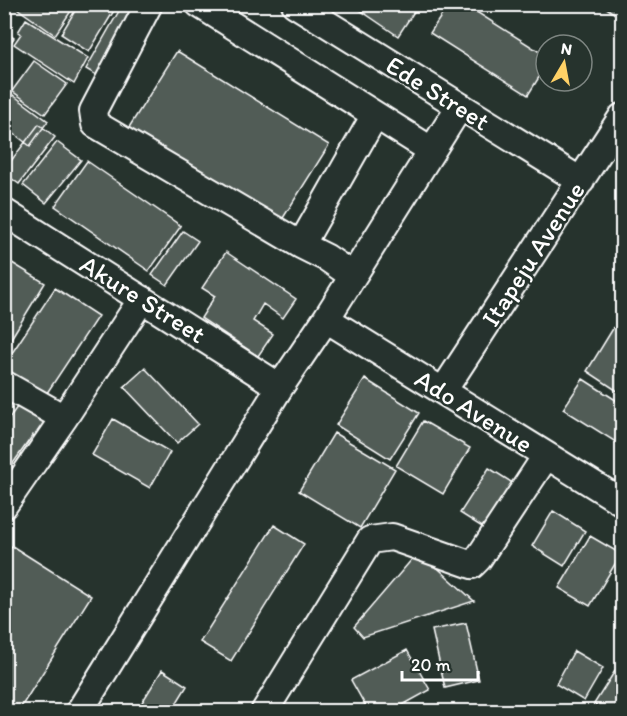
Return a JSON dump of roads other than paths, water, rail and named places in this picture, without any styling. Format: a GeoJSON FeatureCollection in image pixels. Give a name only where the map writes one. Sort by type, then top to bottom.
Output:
{"type":"FeatureCollection","features":[{"type":"Feature","properties":{"kind":"street"},"geometry":{"type":"LineString","coordinates":[[149,4],[93,111],[95,124],[327,258],[352,276]]}},
{"type":"Feature","properties":{"kind":"street"},"geometry":{"type":"LineString","coordinates":[[199,4],[431,150]]}},
{"type":"Feature","properties":{"kind":"street","name":"Ede Street"},"geometry":{"type":"LineString","coordinates":[[295,4],[581,181]]}},
{"type":"Feature","properties":{"kind":"street"},"geometry":{"type":"LineString","coordinates":[[79,711],[280,387],[460,106]]}},
{"type":"Feature","properties":{"kind":"street"},"geometry":{"type":"LineString","coordinates":[[301,245],[375,115]]}},
{"type":"Feature","properties":{"kind":"street","name":"Itapeju Avenue"},"geometry":{"type":"LineString","coordinates":[[443,391],[622,117]]}},
{"type":"Feature","properties":{"kind":"street","name":"Akure Street"},"geometry":{"type":"LineString","coordinates":[[4,212],[280,387]]}},
{"type":"Feature","properties":{"kind":"street"},"geometry":{"type":"LineString","coordinates":[[4,506],[142,299]]}},
{"type":"Feature","properties":{"kind":"street","name":"Ado Avenue"},"geometry":{"type":"LineString","coordinates":[[326,318],[622,502]]}},
{"type":"Feature","properties":{"kind":"street"},"geometry":{"type":"LineString","coordinates":[[4,384],[64,418]]}},
{"type":"Feature","properties":{"kind":"street"},"geometry":{"type":"LineString","coordinates":[[264,711],[370,540],[392,537],[472,565],[546,456]]}}]}
